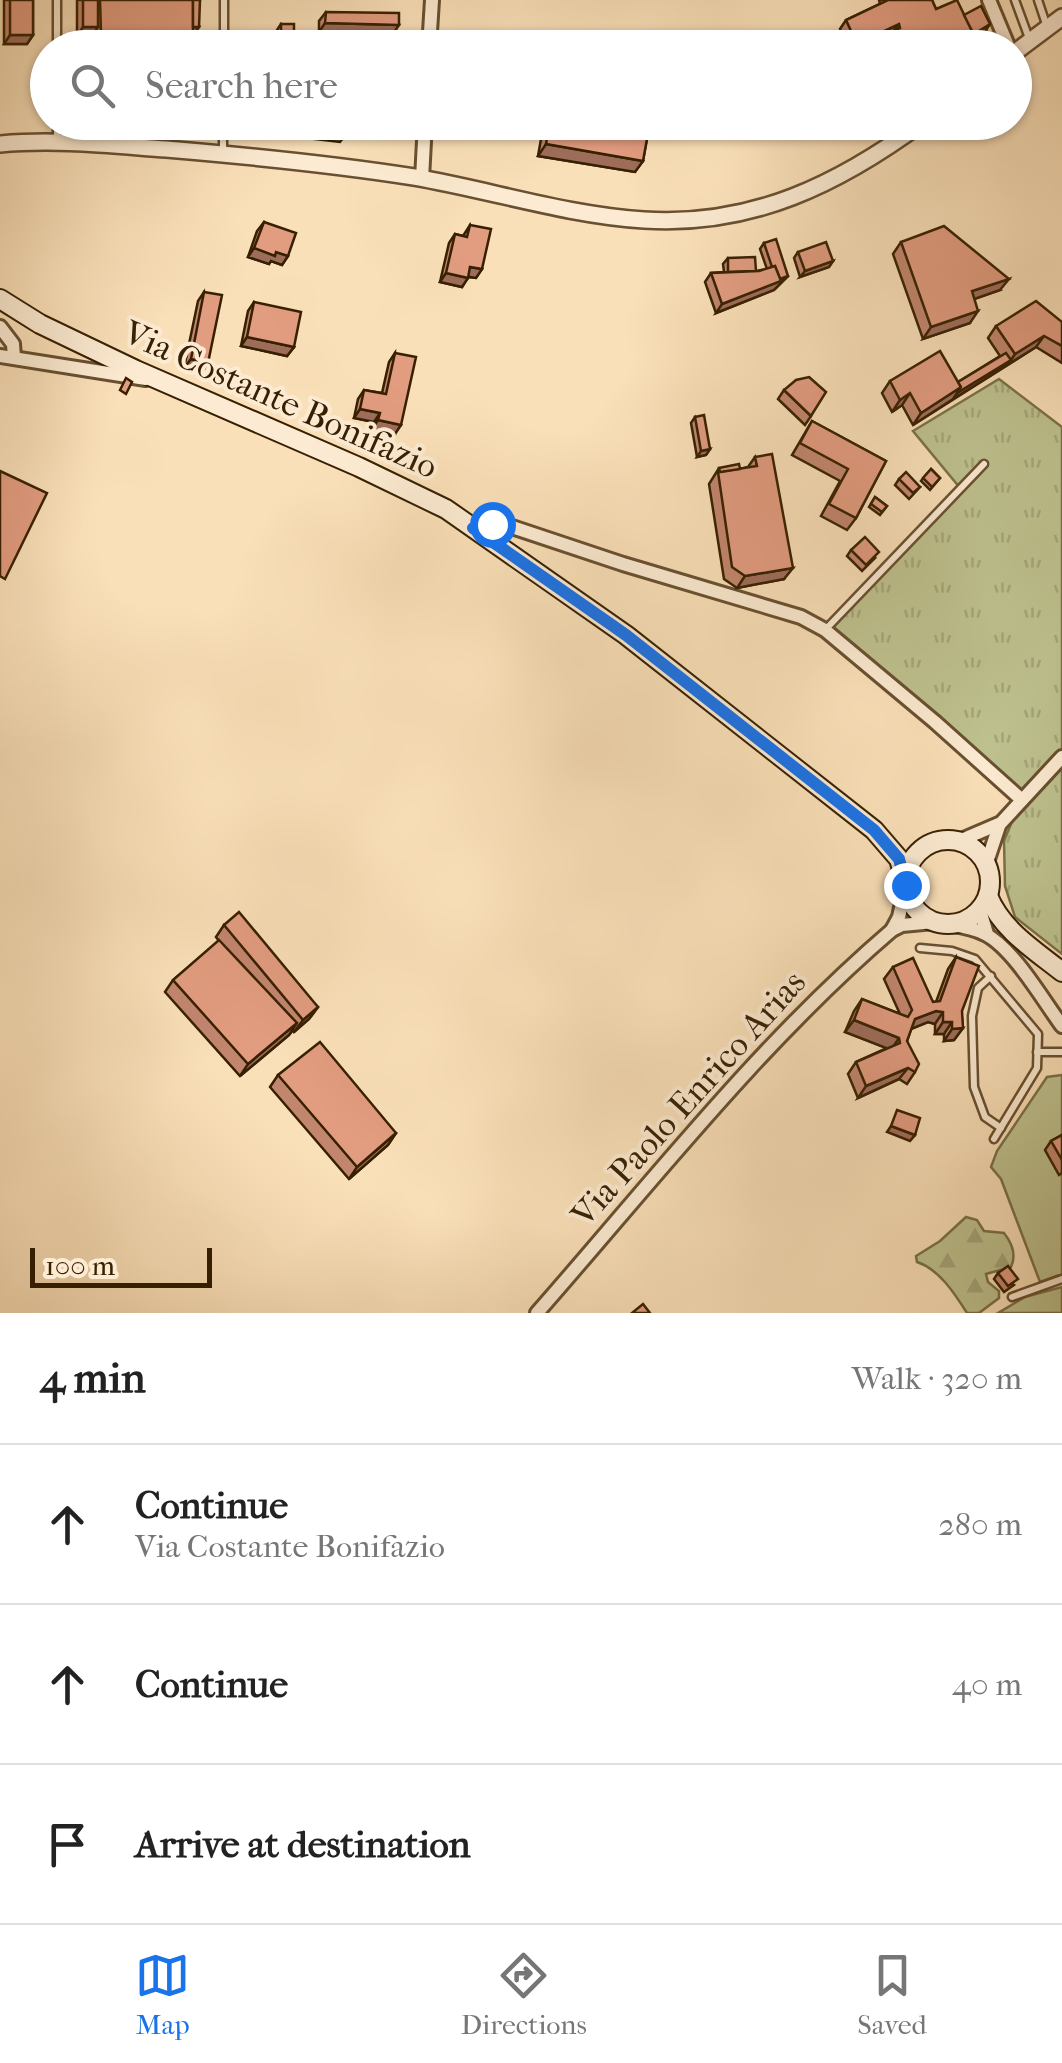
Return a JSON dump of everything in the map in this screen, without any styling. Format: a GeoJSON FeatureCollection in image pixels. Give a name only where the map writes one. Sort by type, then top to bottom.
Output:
{"type":"FeatureCollection","features":[{"type":"Feature","properties":{"kind":"main road"},"geometry":{"type":"LineString","coordinates":[[0,285],[94,350]]}},
{"type":"Feature","properties":{"kind":"main road"},"geometry":{"type":"LineString","coordinates":[[0,299],[94,350]]}},
{"type":"Feature","properties":{"kind":"main road","name":"Via Costante Bonifazio"},"geometry":{"type":"LineString","coordinates":[[94,350],[446,510],[626,635],[874,830]]}},
{"type":"Feature","properties":{"kind":"main road"},"geometry":{"type":"LineString","coordinates":[[874,830],[898,842],[959,842],[980,854],[990,880],[984,916]]}},
{"type":"Feature","properties":{"kind":"main road"},"geometry":{"type":"LineString","coordinates":[[874,830],[899,859],[916,910],[946,923],[997,916],[1014,934]]}},
{"type":"Feature","properties":{"kind":"main road"},"geometry":{"type":"LineString","coordinates":[[906,883],[915,855],[930,844]]}},
{"type":"Feature","properties":{"kind":"main road"},"geometry":{"type":"LineString","coordinates":[[984,916],[1062,972]]}},
{"type":"Feature","properties":{"kind":"street"},"geometry":{"type":"LineString","coordinates":[[430,30],[432,0]]}},
{"type":"Feature","properties":{"kind":"street"},"geometry":{"type":"LineString","coordinates":[[989,0],[1002,30]]}},
{"type":"Feature","properties":{"kind":"street"},"geometry":{"type":"LineString","coordinates":[[1032,39],[1062,17]]}},
{"type":"Feature","properties":{"kind":"street"},"geometry":{"type":"LineString","coordinates":[[0,148],[30,139]]}},
{"type":"Feature","properties":{"kind":"street"},"geometry":{"type":"LineString","coordinates":[[121,140],[422,179],[620,217],[663,221],[700,219],[764,207],[814,190],[874,158],[898,140]]}},
{"type":"Feature","properties":{"kind":"street"},"geometry":{"type":"LineString","coordinates":[[422,179],[424,140]]}},
{"type":"Feature","properties":{"kind":"street"},"geometry":{"type":"LineString","coordinates":[[0,327],[12,344],[7,357],[162,382]]}},
{"type":"Feature","properties":{"kind":"street"},"geometry":{"type":"LineString","coordinates":[[473,528],[506,525],[801,616],[825,630],[1022,800]]}},
{"type":"Feature","properties":{"kind":"street"},"geometry":{"type":"LineString","coordinates":[[959,842],[1000,823],[1062,757]]}},
{"type":"Feature","properties":{"kind":"street"},"geometry":{"type":"LineString","coordinates":[[986,865],[1000,823]]}},
{"type":"Feature","properties":{"kind":"street"},"geometry":{"type":"LineString","coordinates":[[892,930],[906,883]]}},
{"type":"Feature","properties":{"kind":"street"},"geometry":{"type":"LineString","coordinates":[[984,916],[1062,1026]]}},
{"type":"Feature","properties":{"kind":"street"},"geometry":{"type":"LineString","coordinates":[[892,930],[902,925],[946,923]]}},
{"type":"Feature","properties":{"kind":"street","name":"Via Paolo Enrico Arias"},"geometry":{"type":"LineString","coordinates":[[538,1313],[789,1027],[832,981],[892,930]]}},
{"type":"Feature","properties":{"kind":"lane"},"geometry":{"type":"LineString","coordinates":[[57,0],[57,30]]}},
{"type":"Feature","properties":{"kind":"lane"},"geometry":{"type":"LineString","coordinates":[[224,0],[224,30]]}},
{"type":"Feature","properties":{"kind":"lane"},"geometry":{"type":"LineString","coordinates":[[1015,0],[1026,30]]}},
{"type":"Feature","properties":{"kind":"lane"},"geometry":{"type":"LineString","coordinates":[[1038,0],[1047,28]]}},
{"type":"Feature","properties":{"kind":"lane"},"geometry":{"type":"LineString","coordinates":[[223,140],[223,154]]}},
{"type":"Feature","properties":{"kind":"lane"},"geometry":{"type":"LineString","coordinates":[[825,630],[984,464]]}},
{"type":"Feature","properties":{"kind":"lane"},"geometry":{"type":"LineString","coordinates":[[920,948],[952,951],[975,960],[1038,1034],[1036,1068],[994,1138]]}},
{"type":"Feature","properties":{"kind":"lane"},"geometry":{"type":"LineString","coordinates":[[991,975],[978,988],[972,1016],[974,1088],[985,1117],[1000,1128]]}},
{"type":"Feature","properties":{"kind":"lane"},"geometry":{"type":"LineString","coordinates":[[1037,1052],[1062,1052]]}},
{"type":"Feature","properties":{"kind":"lane"},"geometry":{"type":"LineString","coordinates":[[1012,1297],[1062,1279]]}},
{"type":"Feature","properties":{"kind":"green space"},"geometry":{"type":"Polygon","coordinates":[[[999,379],[1062,427],[1062,954],[1015,917],[1005,886],[1004,841],[1021,800],[825,630],[960,488],[913,431],[999,379]]]}},
{"type":"Feature","properties":{"kind":"green space"},"geometry":{"type":"Polygon","coordinates":[[[1062,1075],[1062,1274],[1040,1282],[1001,1179],[991,1167],[997,1151],[1047,1077],[1062,1075]]]}},
{"type":"Feature","properties":{"kind":"green space"},"geometry":{"type":"Polygon","coordinates":[[[966,1217],[977,1220],[984,1231],[1004,1233],[1014,1253],[1011,1267],[986,1274],[988,1282],[999,1291],[999,1298],[979,1313],[967,1313],[946,1283],[917,1262],[916,1256],[966,1217]]]}},
{"type":"Feature","properties":{"kind":"green space"},"geometry":{"type":"Polygon","coordinates":[[[1062,1287],[1062,1313],[998,1313],[1025,1297],[1062,1287]]]}},
{"type":"Feature","properties":{"kind":"building"},"geometry":{"type":"Polygon","coordinates":[[[10,0],[33,0],[30,35],[10,35],[10,0]]]}},
{"type":"Feature","properties":{"kind":"building"},"geometry":{"type":"Polygon","coordinates":[[[83,0],[98,0],[98,27],[83,27],[83,0]]]}},
{"type":"Feature","properties":{"kind":"building"},"geometry":{"type":"Polygon","coordinates":[[[100,0],[193,0],[193,30],[101,30],[100,0]]]}},
{"type":"Feature","properties":{"kind":"building"},"geometry":{"type":"Polygon","coordinates":[[[193,0],[200,0],[199,27],[193,27],[193,0]]]}},
{"type":"Feature","properties":{"kind":"building"},"geometry":{"type":"Polygon","coordinates":[[[888,0],[932,0],[936,9],[957,0],[972,30],[896,30],[899,24],[886,30],[851,30],[846,20],[888,0]]]}},
{"type":"Feature","properties":{"kind":"building"},"geometry":{"type":"Polygon","coordinates":[[[981,6],[990,24],[972,30],[964,15],[981,6]]]}},
{"type":"Feature","properties":{"kind":"building"},"geometry":{"type":"Polygon","coordinates":[[[326,12],[399,13],[399,25],[325,23],[326,12]]]}},
{"type":"Feature","properties":{"kind":"building"},"geometry":{"type":"Polygon","coordinates":[[[281,24],[294,24],[294,30],[281,30],[281,24]]]}},
{"type":"Feature","properties":{"kind":"building"},"geometry":{"type":"Polygon","coordinates":[[[547,140],[647,140],[643,161],[546,144],[547,140]]]}},
{"type":"Feature","properties":{"kind":"building"},"geometry":{"type":"Polygon","coordinates":[[[264,222],[296,233],[288,256],[254,248],[264,222]]]}},
{"type":"Feature","properties":{"kind":"building"},"geometry":{"type":"Polygon","coordinates":[[[470,225],[491,229],[482,269],[470,267],[468,278],[446,273],[455,234],[467,237],[470,225]]]}},
{"type":"Feature","properties":{"kind":"building"},"geometry":{"type":"Polygon","coordinates":[[[944,226],[1009,279],[972,291],[978,311],[931,327],[901,242],[944,226]]]}},
{"type":"Feature","properties":{"kind":"building"},"geometry":{"type":"Polygon","coordinates":[[[776,239],[788,276],[780,279],[764,243],[776,239]]]}},
{"type":"Feature","properties":{"kind":"building"},"geometry":{"type":"Polygon","coordinates":[[[826,242],[833,261],[805,271],[798,252],[826,242]]]}},
{"type":"Feature","properties":{"kind":"building"},"geometry":{"type":"Polygon","coordinates":[[[755,257],[756,271],[728,272],[728,258],[755,257]]]}},
{"type":"Feature","properties":{"kind":"building"},"geometry":{"type":"Polygon","coordinates":[[[775,266],[781,281],[722,304],[711,273],[759,271],[775,266]]]}},
{"type":"Feature","properties":{"kind":"building"},"geometry":{"type":"Polygon","coordinates":[[[204,292],[222,295],[208,363],[191,359],[204,292]]]}},
{"type":"Feature","properties":{"kind":"building"},"geometry":{"type":"Polygon","coordinates":[[[1036,301],[1062,322],[1062,346],[1044,336],[1015,354],[996,326],[1036,301]]]}},
{"type":"Feature","properties":{"kind":"building"},"geometry":{"type":"Polygon","coordinates":[[[254,302],[301,312],[294,347],[247,337],[254,302]]]}},
{"type":"Feature","properties":{"kind":"building"},"geometry":{"type":"Polygon","coordinates":[[[940,351],[961,387],[921,413],[910,393],[900,400],[890,381],[940,351]]]}},
{"type":"Feature","properties":{"kind":"building"},"geometry":{"type":"Polygon","coordinates":[[[395,353],[416,357],[401,425],[378,420],[380,413],[360,409],[364,390],[386,394],[395,353]]]}},
{"type":"Feature","properties":{"kind":"building"},"geometry":{"type":"Polygon","coordinates":[[[1006,353],[1011,360],[957,393],[961,387],[958,382],[1006,353]]]}},
{"type":"Feature","properties":{"kind":"building"},"geometry":{"type":"Polygon","coordinates":[[[809,377],[826,392],[811,416],[784,390],[796,380],[809,377]]]}},
{"type":"Feature","properties":{"kind":"building"},"geometry":{"type":"Polygon","coordinates":[[[126,378],[132,382],[126,394],[120,390],[126,378]]]}},
{"type":"Feature","properties":{"kind":"building"},"geometry":{"type":"Polygon","coordinates":[[[704,415],[710,449],[701,451],[695,417],[704,415]]]}},
{"type":"Feature","properties":{"kind":"building"},"geometry":{"type":"Polygon","coordinates":[[[812,421],[886,461],[856,518],[829,504],[848,469],[800,443],[812,421]]]}},
{"type":"Feature","properties":{"kind":"building"},"geometry":{"type":"Polygon","coordinates":[[[772,454],[793,568],[745,576],[732,567],[718,472],[757,466],[755,457],[772,454]]]}},
{"type":"Feature","properties":{"kind":"building"},"geometry":{"type":"Polygon","coordinates":[[[739,464],[740,469],[720,472],[719,468],[739,464]]]}},
{"type":"Feature","properties":{"kind":"building"},"geometry":{"type":"Polygon","coordinates":[[[931,469],[940,478],[932,487],[923,478],[931,469]]]}},
{"type":"Feature","properties":{"kind":"building"},"geometry":{"type":"Polygon","coordinates":[[[0,471],[47,493],[5,579],[0,576],[0,471]]]}},
{"type":"Feature","properties":{"kind":"building"},"geometry":{"type":"Polygon","coordinates":[[[906,472],[920,487],[913,493],[899,479],[906,472]]]}},
{"type":"Feature","properties":{"kind":"building"},"geometry":{"type":"Polygon","coordinates":[[[875,497],[887,506],[882,512],[871,504],[875,497]]]}},
{"type":"Feature","properties":{"kind":"building"},"geometry":{"type":"Polygon","coordinates":[[[865,537],[879,552],[866,565],[851,550],[865,537]]]}},
{"type":"Feature","properties":{"kind":"building"},"geometry":{"type":"Polygon","coordinates":[[[239,912],[318,1007],[303,1020],[224,925],[239,912]]]}},
{"type":"Feature","properties":{"kind":"building"},"geometry":{"type":"Polygon","coordinates":[[[219,940],[297,1023],[248,1064],[173,980],[219,940]]]}},
{"type":"Feature","properties":{"kind":"building"},"geometry":{"type":"Polygon","coordinates":[[[956,957],[979,966],[962,1011],[963,1028],[952,1029],[952,1022],[943,1022],[943,1012],[915,1019],[907,1041],[919,1064],[915,1072],[908,1068],[866,1086],[856,1062],[900,1043],[899,1038],[854,1020],[862,999],[908,1017],[912,1010],[893,967],[913,958],[933,1002],[940,1001],[956,957]]]}},
{"type":"Feature","properties":{"kind":"building"},"geometry":{"type":"Polygon","coordinates":[[[320,1042],[396,1133],[357,1167],[278,1075],[320,1042]]]}},
{"type":"Feature","properties":{"kind":"building"},"geometry":{"type":"Polygon","coordinates":[[[897,1110],[920,1118],[915,1135],[891,1126],[897,1110]]]}},
{"type":"Feature","properties":{"kind":"building"},"geometry":{"type":"Polygon","coordinates":[[[1062,1135],[1062,1160],[1051,1141],[1062,1135]]]}},
{"type":"Feature","properties":{"kind":"building"},"geometry":{"type":"Polygon","coordinates":[[[1008,1266],[1018,1279],[1008,1286],[998,1273],[1008,1266]]]}},
{"type":"Feature","properties":{"kind":"building"},"geometry":{"type":"Polygon","coordinates":[[[643,1304],[650,1313],[632,1313],[643,1304]]]}},
{"type":"Feature","properties":{"kind":"route"},"geometry":{"type":"LineString","coordinates":[[492,524],[473,528],[626,635],[874,830],[899,859],[906,885]]}}]}
